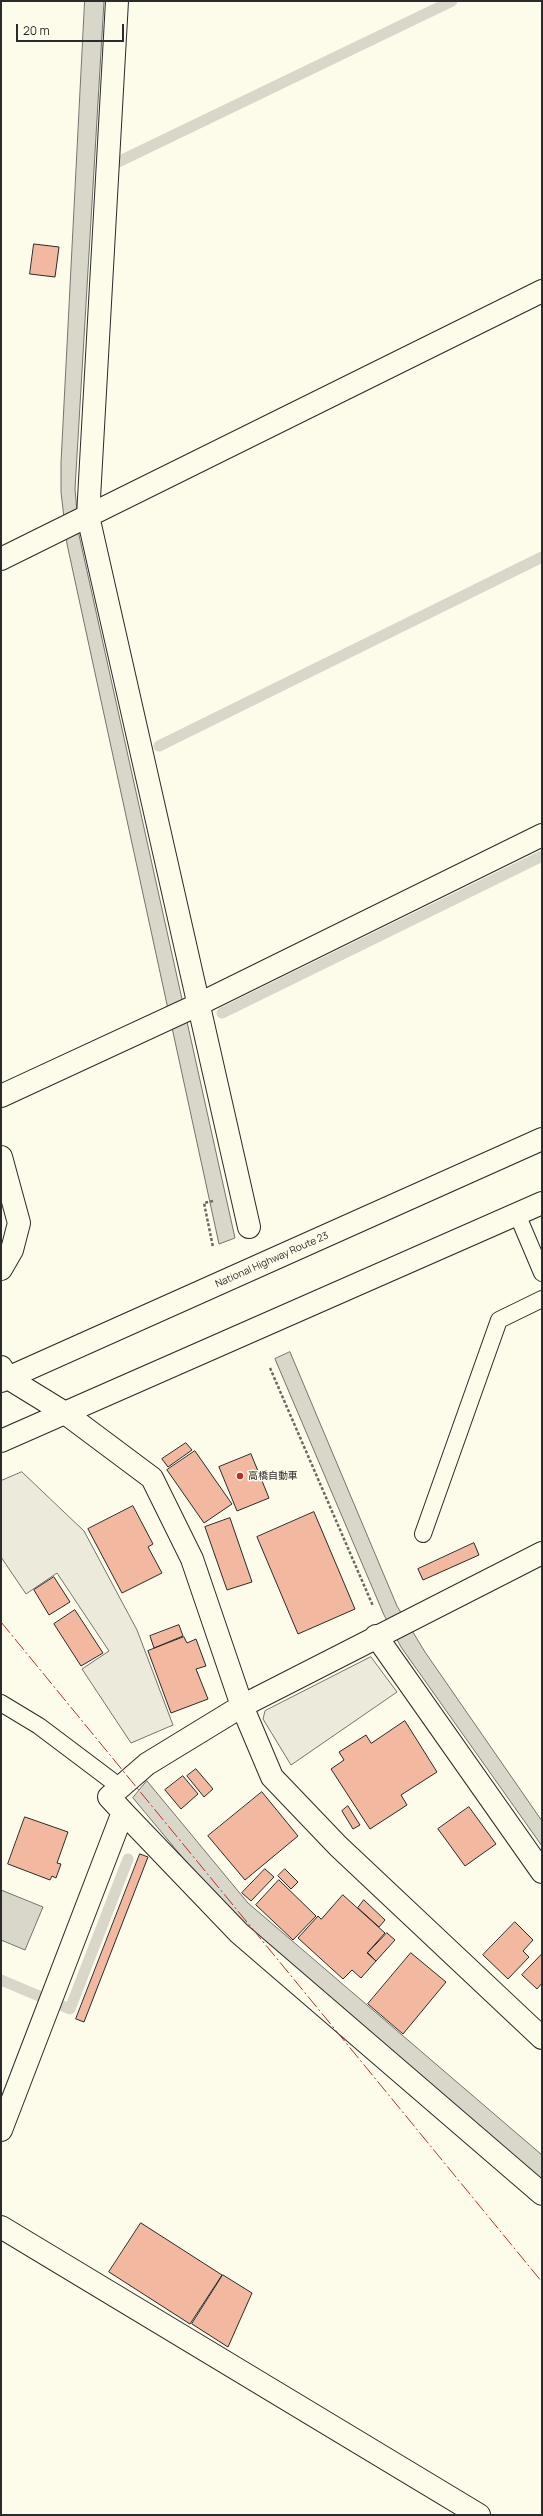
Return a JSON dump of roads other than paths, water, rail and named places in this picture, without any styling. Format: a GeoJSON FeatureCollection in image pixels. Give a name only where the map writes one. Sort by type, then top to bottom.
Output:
{"type":"FeatureCollection","features":[{"type":"Feature","properties":{"kind":"main road"},"geometry":{"type":"LineString","coordinates":[[117,1],[86,517],[195,1006],[249,1227]]}},
{"type":"Feature","properties":{"kind":"main road"},"geometry":{"type":"LineString","coordinates":[[1,559],[542,291]]}},
{"type":"Feature","properties":{"kind":"main road"},"geometry":{"type":"LineString","coordinates":[[1,1096],[195,1006],[542,835]]}},
{"type":"Feature","properties":{"kind":"main road","name":"National Highway Route 23"},"geometry":{"type":"LineString","coordinates":[[3,1375],[542,1139]]}},
{"type":"Feature","properties":{"kind":"main road"},"geometry":{"type":"LineString","coordinates":[[1,1157],[19,1223],[12,1250],[1,1269]]}},
{"type":"Feature","properties":{"kind":"main road"},"geometry":{"type":"LineString","coordinates":[[1,1441],[542,1203]]}},
{"type":"Feature","properties":{"kind":"main road"},"geometry":{"type":"LineString","coordinates":[[3,1375],[65,1413],[152,1478],[192,1559],[242,1706],[272,1777],[338,1846],[542,2038]]}},
{"type":"Feature","properties":{"kind":"main road"},"geometry":{"type":"LineString","coordinates":[[542,1553],[242,1706],[146,1764],[109,1797],[239,1934],[542,2194]]}},
{"type":"Feature","properties":{"kind":"main road"},"geometry":{"type":"LineString","coordinates":[[383,1633],[542,1872]]}},
{"type":"Feature","properties":{"kind":"main road"},"geometry":{"type":"LineString","coordinates":[[1,2130],[123,1812]]}},
{"type":"Feature","properties":{"kind":"main road"},"geometry":{"type":"LineString","coordinates":[[1,2227],[479,2515]]}},
{"type":"Feature","properties":{"kind":"lane"},"geometry":{"type":"LineString","coordinates":[[517,1214],[542,1273]]}},
{"type":"Feature","properties":{"kind":"lane"},"geometry":{"type":"LineString","coordinates":[[423,1534],[499,1320],[542,1300]]}},
{"type":"Feature","properties":{"kind":"lane"},"geometry":{"type":"LineString","coordinates":[[1,1703],[39,1726],[120,1787]]}},
{"type":"Feature","properties":{"kind":"waterway"},"geometry":{"type":"LineString","coordinates":[[118,162],[452,1]]}},
{"type":"Feature","properties":{"kind":"waterway"},"geometry":{"type":"LineString","coordinates":[[159,746],[542,557]]}},
{"type":"Feature","properties":{"kind":"waterway"},"geometry":{"type":"LineString","coordinates":[[222,1013],[542,856]]}},
{"type":"Feature","properties":{"kind":"waterway"},"geometry":{"type":"LineString","coordinates":[[1,1980],[70,2009],[128,1859]]}},
{"type":"Feature","properties":{"kind":"place","name":"高橋自動車"},"geometry":{"type":"Point","coordinates":[240,1476]}}]}
